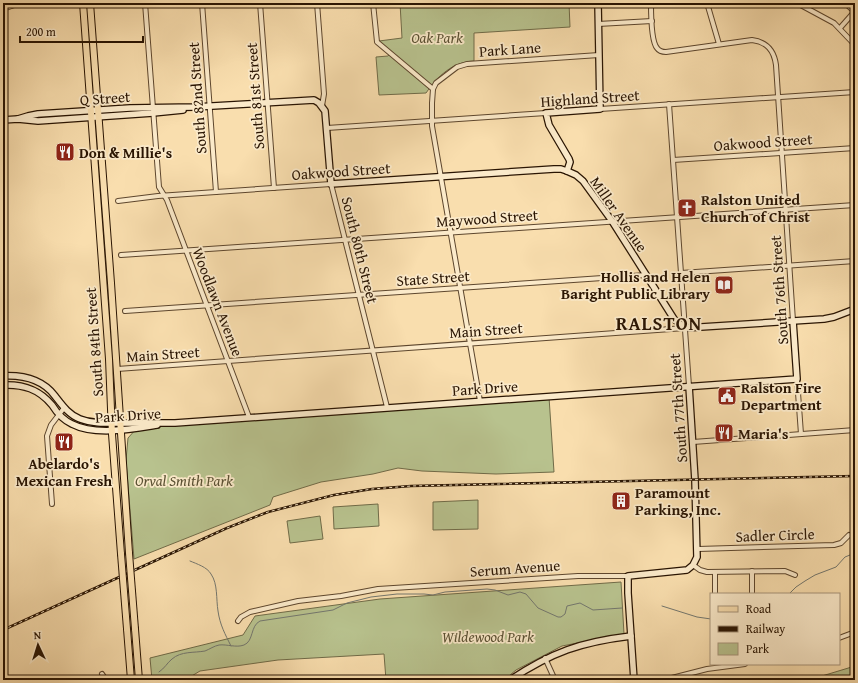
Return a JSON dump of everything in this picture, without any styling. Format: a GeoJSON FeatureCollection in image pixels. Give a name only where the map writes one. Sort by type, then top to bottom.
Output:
{"type":"FeatureCollection","features":[{"type":"Feature","properties":{"kind":"main road","name":"South 84th Street"},"geometry":{"type":"LineString","coordinates":[[83,3],[109,359],[111,423],[131,680]]}},
{"type":"Feature","properties":{"kind":"main road","name":"South 84th Street"},"geometry":{"type":"LineString","coordinates":[[90,3],[99,110],[139,680]]}},
{"type":"Feature","properties":{"kind":"street"},"geometry":{"type":"LineString","coordinates":[[3,10],[20,3]]}},
{"type":"Feature","properties":{"kind":"street","name":"Woodlawn Avenue"},"geometry":{"type":"LineString","coordinates":[[145,3],[160,187],[167,200],[249,417]]}},
{"type":"Feature","properties":{"kind":"street","name":"South 82nd Street"},"geometry":{"type":"LineString","coordinates":[[202,3],[216,192]]}},
{"type":"Feature","properties":{"kind":"street","name":"South 81st Street"},"geometry":{"type":"LineString","coordinates":[[260,3],[274,188]]}},
{"type":"Feature","properties":{"kind":"street","name":"South 80th Street"},"geometry":{"type":"LineString","coordinates":[[317,3],[324,94],[322,106],[325,111],[327,128],[331,184],[387,407]]}},
{"type":"Feature","properties":{"kind":"street"},"geometry":{"type":"LineString","coordinates":[[373,3],[377,42],[433,89],[432,121],[480,401]]}},
{"type":"Feature","properties":{"kind":"street"},"geometry":{"type":"LineString","coordinates":[[598,3],[600,109]]}},
{"type":"Feature","properties":{"kind":"street","name":"South 76th Street"},"geometry":{"type":"LineString","coordinates":[[651,3],[654,45],[663,52],[752,40],[759,41],[767,45],[775,57],[801,434]]}},
{"type":"Feature","properties":{"kind":"street"},"geometry":{"type":"LineString","coordinates":[[707,3],[719,44]]}},
{"type":"Feature","properties":{"kind":"street"},"geometry":{"type":"LineString","coordinates":[[797,3],[828,19],[840,28],[855,45]]}},
{"type":"Feature","properties":{"kind":"street"},"geometry":{"type":"LineString","coordinates":[[840,28],[855,12],[845,3]]}},
{"type":"Feature","properties":{"kind":"street"},"geometry":{"type":"LineString","coordinates":[[598,24],[652,21]]}},
{"type":"Feature","properties":{"kind":"street","name":"Park Lane"},"geometry":{"type":"LineString","coordinates":[[433,89],[436,83],[456,67],[467,64],[599,55]]}},
{"type":"Feature","properties":{"kind":"street","name":"Highland Street"},"geometry":{"type":"LineString","coordinates":[[327,128],[855,92]]}},
{"type":"Feature","properties":{"kind":"street","name":"Q Street"},"geometry":{"type":"LineString","coordinates":[[3,120],[18,119],[38,121],[91,118],[153,110],[310,99],[317,101],[322,106]]}},
{"type":"Feature","properties":{"kind":"street","name":"South 77th Street"},"geometry":{"type":"LineString","coordinates":[[669,104],[693,442],[698,549],[697,559],[693,565]]}},
{"type":"Feature","properties":{"kind":"street","name":"Q Street"},"geometry":{"type":"LineString","coordinates":[[18,119],[38,114],[99,110],[153,110]]}},
{"type":"Feature","properties":{"kind":"street"},"geometry":{"type":"LineString","coordinates":[[546,113],[549,125],[569,159],[570,162],[567,171]]}},
{"type":"Feature","properties":{"kind":"street","name":"Oakwood Street"},"geometry":{"type":"LineString","coordinates":[[674,160],[855,148]]}},
{"type":"Feature","properties":{"kind":"street","name":"Oakwood Street"},"geometry":{"type":"LineString","coordinates":[[118,201],[164,195],[441,176],[554,169],[567,171]]}},
{"type":"Feature","properties":{"kind":"street","name":"Miller Avenue"},"geometry":{"type":"LineString","coordinates":[[567,171],[576,175],[583,181],[612,221],[674,319],[685,328]]}},
{"type":"Feature","properties":{"kind":"street","name":"Maywood Street"},"geometry":{"type":"LineString","coordinates":[[121,255],[855,204]]}},
{"type":"Feature","properties":{"kind":"street"},"geometry":{"type":"LineString","coordinates":[[681,273],[855,261]]}},
{"type":"Feature","properties":{"kind":"street","name":"State Street"},"geometry":{"type":"LineString","coordinates":[[125,311],[646,275]]}},
{"type":"Feature","properties":{"kind":"street","name":"Main Street"},"geometry":{"type":"LineString","coordinates":[[117,369],[470,343],[829,319],[855,309]]}},
{"type":"Feature","properties":{"kind":"street","name":"Park Drive"},"geometry":{"type":"LineString","coordinates":[[3,376],[23,377],[41,383],[54,394],[64,408],[73,415],[84,420],[111,423],[120,426],[797,379]]}},
{"type":"Feature","properties":{"kind":"street","name":"Park Drive"},"geometry":{"type":"LineString","coordinates":[[3,385],[18,385],[32,389],[41,394],[58,414],[69,423],[78,427],[93,430],[112,430],[120,426]]}},
{"type":"Feature","properties":{"kind":"street"},"geometry":{"type":"LineString","coordinates":[[52,504],[47,436],[49,428],[64,408]]}},
{"type":"Feature","properties":{"kind":"street"},"geometry":{"type":"LineString","coordinates":[[693,442],[855,430]]}},
{"type":"Feature","properties":{"kind":"street","name":"Sadler Circle"},"geometry":{"type":"LineString","coordinates":[[698,549],[834,545],[841,543],[849,535]]}},
{"type":"Feature","properties":{"kind":"street"},"geometry":{"type":"LineString","coordinates":[[693,565],[702,571],[785,571],[795,575]]}},
{"type":"Feature","properties":{"kind":"street","name":"Serum Avenue"},"geometry":{"type":"LineString","coordinates":[[238,622],[241,617],[250,612],[298,601],[341,596],[378,589],[578,576],[628,576],[684,571],[693,565]]}},
{"type":"Feature","properties":{"kind":"street"},"geometry":{"type":"LineString","coordinates":[[752,571],[752,593]]}},
{"type":"Feature","properties":{"kind":"street"},"geometry":{"type":"LineString","coordinates":[[715,572],[715,593]]}},
{"type":"Feature","properties":{"kind":"street"},"geometry":{"type":"LineString","coordinates":[[628,576],[634,680]]}},
{"type":"Feature","properties":{"kind":"street"},"geometry":{"type":"LineString","coordinates":[[840,638],[855,632]]}},
{"type":"Feature","properties":{"kind":"street"},"geometry":{"type":"LineString","coordinates":[[510,680],[545,658],[577,646],[601,640],[631,636]]}},
{"type":"Feature","properties":{"kind":"street"},"geometry":{"type":"LineString","coordinates":[[545,658],[555,680]]}},
{"type":"Feature","properties":{"kind":"street"},"geometry":{"type":"LineString","coordinates":[[664,680],[708,669],[738,665]]}},
{"type":"Feature","properties":{"kind":"street"},"geometry":{"type":"LineString","coordinates":[[102,674],[106,680]]}},
{"type":"Feature","properties":{"kind":"green space","name":"Oak Park"},"geometry":{"type":"Polygon","coordinates":[[[400,3],[569,3],[570,27],[474,33],[474,61],[459,64],[446,71],[435,81],[426,93],[379,95],[376,57],[388,56],[391,53],[379,41],[402,38],[400,3]]]}},
{"type":"Feature","properties":{"kind":"green space","name":"Orval Smith Park"},"geometry":{"type":"Polygon","coordinates":[[[549,397],[554,472],[496,474],[422,471],[398,468],[373,474],[321,482],[273,497],[270,505],[134,559],[126,460],[128,438],[136,429],[549,397]]]}},
{"type":"Feature","properties":{"kind":"green space"},"geometry":{"type":"Polygon","coordinates":[[[478,500],[478,529],[433,530],[433,502],[478,500]]]}},
{"type":"Feature","properties":{"kind":"green space"},"geometry":{"type":"Polygon","coordinates":[[[378,504],[379,526],[334,529],[333,507],[378,504]]]}},
{"type":"Feature","properties":{"kind":"green space"},"geometry":{"type":"Polygon","coordinates":[[[320,516],[323,539],[290,543],[287,521],[320,516]]]}},
{"type":"Feature","properties":{"kind":"green space","name":"Wildewood Park"},"geometry":{"type":"Polygon","coordinates":[[[621,582],[624,634],[562,646],[516,670],[504,680],[386,680],[384,654],[278,660],[200,671],[185,680],[152,680],[150,658],[243,635],[255,616],[380,599],[621,582]]]}},
{"type":"Feature","properties":{"kind":"green space"},"geometry":{"type":"Polygon","coordinates":[[[855,666],[855,680],[809,680],[812,679],[855,666]]]}},
{"type":"Feature","properties":{"kind":"waterway"},"geometry":{"type":"LineString","coordinates":[[790,593],[805,581],[815,575],[836,567],[845,557],[855,553]]}},
{"type":"Feature","properties":{"kind":"waterway"},"geometry":{"type":"LineString","coordinates":[[190,561],[207,569],[213,578],[216,587],[217,606],[220,621],[231,646]]}},
{"type":"Feature","properties":{"kind":"waterway"},"geometry":{"type":"LineString","coordinates":[[159,672],[172,659],[179,655],[205,651],[219,645],[244,645],[247,643],[255,626],[260,621],[333,610],[347,603],[371,597],[397,594],[433,595],[445,592],[487,589],[495,590],[508,595],[520,592],[526,594],[538,608],[558,617],[565,614],[567,606],[580,603],[593,610],[622,608]]}},
{"type":"Feature","properties":{"kind":"waterway"},"geometry":{"type":"LineString","coordinates":[[662,606],[697,617],[710,619]]}},
{"type":"Feature","properties":{"kind":"railway"},"geometry":{"type":"LineString","coordinates":[[3,630],[227,528],[268,512],[334,495],[372,489],[411,486],[855,476]]}},
{"type":"Feature","properties":{"kind":"place","name":"Don & Millie's"},"geometry":{"type":"Point","coordinates":[65,152]}},
{"type":"Feature","properties":{"kind":"place","name":"Ralston United Church of Christ"},"geometry":{"type":"Point","coordinates":[687,208]}},
{"type":"Feature","properties":{"kind":"place","name":"Hollis and Helen Baright Public Library"},"geometry":{"type":"Point","coordinates":[724,285]}},
{"type":"Feature","properties":{"kind":"place","name":"Ralston Fire Department"},"geometry":{"type":"Point","coordinates":[727,396]}},
{"type":"Feature","properties":{"kind":"place","name":"Maria's"},"geometry":{"type":"Point","coordinates":[724,433]}},
{"type":"Feature","properties":{"kind":"place","name":"Abelardo's Mexican Fresh"},"geometry":{"type":"Point","coordinates":[64,442]}},
{"type":"Feature","properties":{"kind":"place","name":"Paramount Parking, Inc."},"geometry":{"type":"Point","coordinates":[621,501]}},
{"type":"Feature","properties":{"kind":"district","name":"RALSTON"},"geometry":{"type":"Point","coordinates":[659,323]}}]}
